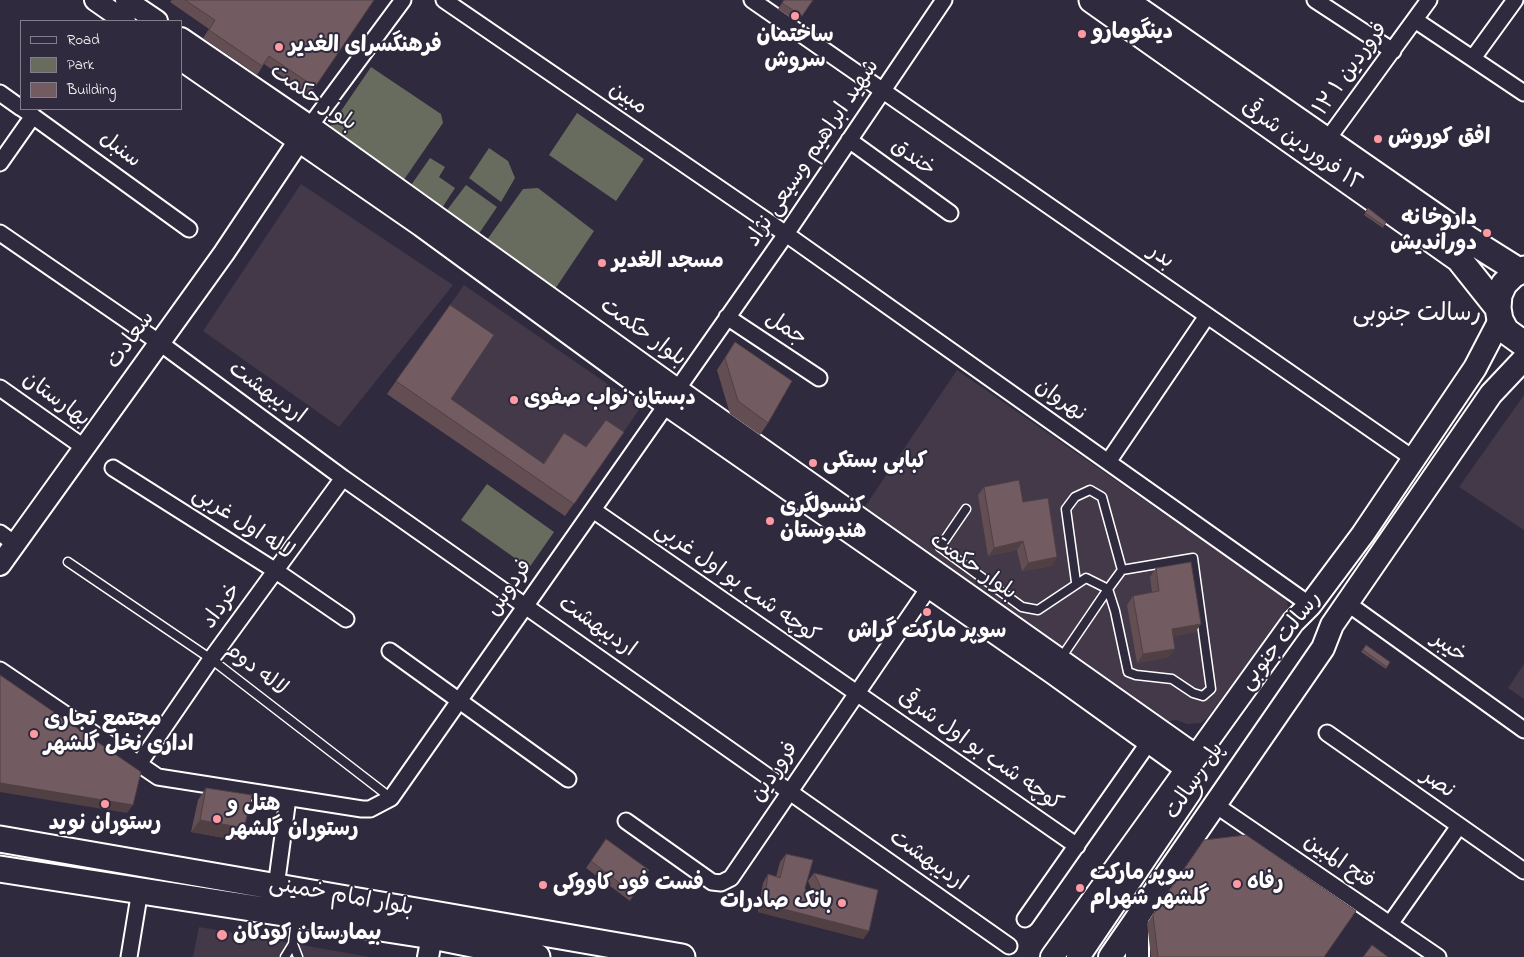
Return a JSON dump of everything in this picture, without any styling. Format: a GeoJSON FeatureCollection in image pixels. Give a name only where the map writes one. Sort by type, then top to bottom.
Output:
{"type":"FeatureCollection","features":[{"type":"Feature","properties":{"kind":"main road","name":"١٢ فروردین شرقی"},"geometry":{"type":"LineString","coordinates":[[1092,0],[1464,249],[1522,270]]}},
{"type":"Feature","properties":{"kind":"main road","name":"١٢ فروردین شرقی"},"geometry":{"type":"LineString","coordinates":[[1124,0],[1327,140],[1464,249],[1499,314],[1506,331],[1524,344]]}},
{"type":"Feature","properties":{"kind":"main road"},"geometry":{"type":"LineString","coordinates":[[1499,314],[1499,295],[1504,284],[1522,270]]}},
{"type":"Feature","properties":{"kind":"main road","name":"رسالت جنوبی"},"geometry":{"type":"LineString","coordinates":[[1052,957],[1293,622],[1310,605],[1363,534],[1480,359],[1499,314]]}},
{"type":"Feature","properties":{"kind":"main road"},"geometry":{"type":"LineString","coordinates":[[1480,359],[1494,349],[1500,349],[1508,354],[1517,366]]}},
{"type":"Feature","properties":{"kind":"main road","name":"رسالت جنوبی"},"geometry":{"type":"LineString","coordinates":[[1110,957],[1323,648],[1332,625],[1347,603],[1491,394],[1517,366]]}},
{"type":"Feature","properties":{"kind":"main road","name":"پل رسالت"},"geometry":{"type":"LineString","coordinates":[[1096,957],[1295,653],[1310,605]]}},
{"type":"Feature","properties":{"kind":"main road","name":"پل رسالت"},"geometry":{"type":"LineString","coordinates":[[1078,957],[1133,873],[1295,653],[1332,625]]}},
{"type":"Feature","properties":{"kind":"main road","name":"بلوار امام خمینی"},"geometry":{"type":"LineString","coordinates":[[0,839],[682,957]]}},
{"type":"Feature","properties":{"kind":"main road","name":"بلوار امام خمینی"},"geometry":{"type":"LineString","coordinates":[[0,869],[296,915],[430,946],[537,957]]}},
{"type":"Feature","properties":{"kind":"main road"},"geometry":{"type":"LineString","coordinates":[[1137,917],[1137,957]]}},
{"type":"Feature","properties":{"kind":"street"},"geometry":{"type":"LineString","coordinates":[[95,0],[124,20]]}},
{"type":"Feature","properties":{"kind":"street"},"geometry":{"type":"LineString","coordinates":[[126,0],[156,20]]}},
{"type":"Feature","properties":{"kind":"street"},"geometry":{"type":"LineString","coordinates":[[298,142],[403,0]]}},
{"type":"Feature","properties":{"kind":"street","name":"مبین"},"geometry":{"type":"LineString","coordinates":[[444,0],[786,234]]}},
{"type":"Feature","properties":{"kind":"street","name":"بدر"},"geometry":{"type":"LineString","coordinates":[[752,0],[1414,459]]}},
{"type":"Feature","properties":{"kind":"street","name":"شهید ابراهیم وسیعی نژاد"},"geometry":{"type":"LineString","coordinates":[[672,397],[786,234],[944,0]]}},
{"type":"Feature","properties":{"kind":"street"},"geometry":{"type":"LineString","coordinates":[[1315,0],[1393,51]]}},
{"type":"Feature","properties":{"kind":"street","name":"۱۲ فروردین ۱"},"geometry":{"type":"LineString","coordinates":[[1327,140],[1429,0]]}},
{"type":"Feature","properties":{"kind":"street"},"geometry":{"type":"LineString","coordinates":[[1473,58],[1515,0]]}},
{"type":"Feature","properties":{"kind":"street"},"geometry":{"type":"LineString","coordinates":[[1415,20],[1524,94]]}},
{"type":"Feature","properties":{"kind":"street","name":"بلوار حکمت"},"geometry":{"type":"LineString","coordinates":[[182,39],[310,126],[928,588],[1056,666],[1149,742],[1192,763]]}},
{"type":"Feature","properties":{"kind":"street","name":"بلوار حکمت"},"geometry":{"type":"LineString","coordinates":[[182,61],[672,397],[1192,763]]}},
{"type":"Feature","properties":{"kind":"street","name":"سنبل"},"geometry":{"type":"LineString","coordinates":[[0,93],[20,107]]}},
{"type":"Feature","properties":{"kind":"street"},"geometry":{"type":"LineString","coordinates":[[0,163],[26,111]]}},
{"type":"Feature","properties":{"kind":"street","name":"سنبل"},"geometry":{"type":"LineString","coordinates":[[26,111],[189,229]]}},
{"type":"Feature","properties":{"kind":"street","name":"خندق"},"geometry":{"type":"LineString","coordinates":[[849,140],[950,213]]}},
{"type":"Feature","properties":{"kind":"street","name":"سعادت"},"geometry":{"type":"LineString","coordinates":[[0,565],[8,538],[85,448],[224,253],[298,142]]}},
{"type":"Feature","properties":{"kind":"street","name":"اردیبهشت"},"geometry":{"type":"LineString","coordinates":[[0,233],[160,343],[343,478],[526,604],[1009,946]]}},
{"type":"Feature","properties":{"kind":"street","name":"نهروان"},"geometry":{"type":"LineString","coordinates":[[786,234],[1310,605]]}},
{"type":"Feature","properties":{"kind":"street","name":"جمل"},"geometry":{"type":"LineString","coordinates":[[727,316],[819,378]]}},
{"type":"Feature","properties":{"kind":"street"},"geometry":{"type":"LineString","coordinates":[[1108,462],[1207,316]]}},
{"type":"Feature","properties":{"kind":"street","name":"بهارستان"},"geometry":{"type":"LineString","coordinates":[[0,388],[85,448]]}},
{"type":"Feature","properties":{"kind":"street","name":"فردوس"},"geometry":{"type":"LineString","coordinates":[[391,798],[672,397]]}},
{"type":"Feature","properties":{"kind":"street","name":"لاله اول غربی"},"geometry":{"type":"LineString","coordinates":[[113,468],[276,571],[346,619]]}},
{"type":"Feature","properties":{"kind":"street","name":"خرداد"},"geometry":{"type":"LineString","coordinates":[[139,764],[211,658],[343,478]]}},
{"type":"Feature","properties":{"kind":"street","name":"کوچه شب بو اول غربی"},"geometry":{"type":"LineString","coordinates":[[593,510],[856,692]]}},
{"type":"Feature","properties":{"kind":"street","name":"فروردین"},"geometry":{"type":"LineString","coordinates":[[626,821],[712,882],[721,883],[731,878],[928,588]]}},
{"type":"Feature","properties":{"kind":"street","name":"خیبر"},"geometry":{"type":"LineString","coordinates":[[1347,603],[1524,730]]}},
{"type":"Feature","properties":{"kind":"street"},"geometry":{"type":"LineString","coordinates":[[390,651],[460,699],[568,779]]}},
{"type":"Feature","properties":{"kind":"street"},"geometry":{"type":"LineString","coordinates":[[0,670],[158,777],[370,809],[391,798]]}},
{"type":"Feature","properties":{"kind":"street","name":"کوچه شب بو اول شرقی"},"geometry":{"type":"LineString","coordinates":[[856,692],[1077,846]]}},
{"type":"Feature","properties":{"kind":"street","name":"نصر"},"geometry":{"type":"LineString","coordinates":[[1327,733],[1524,872]]}},
{"type":"Feature","properties":{"kind":"street"},"geometry":{"type":"LineString","coordinates":[[1025,919],[1149,742]]}},
{"type":"Feature","properties":{"kind":"street"},"geometry":{"type":"LineString","coordinates":[[276,887],[288,798]]}},
{"type":"Feature","properties":{"kind":"street","name":"فتح المبین"},"geometry":{"type":"LineString","coordinates":[[1214,804],[1438,957]]}},
{"type":"Feature","properties":{"kind":"street"},"geometry":{"type":"LineString","coordinates":[[1390,924],[1459,826]]}},
{"type":"Feature","properties":{"kind":"street"},"geometry":{"type":"LineString","coordinates":[[129,957],[140,890]]}},
{"type":"Feature","properties":{"kind":"lane"},"geometry":{"type":"LineString","coordinates":[[1076,582],[1066,509],[1075,497],[1090,490],[1102,497],[1122,570]]}},
{"type":"Feature","properties":{"kind":"lane"},"geometry":{"type":"LineString","coordinates":[[966,509],[940,547],[1022,607],[1038,610],[1076,582],[1086,578],[1108,590],[1115,612],[1128,672],[1136,675],[1172,679],[1193,693],[1203,696],[1211,689],[1193,558],[1122,570],[1108,590],[1056,666]]}},
{"type":"Feature","properties":{"kind":"lane","name":"لاله دوم"},"geometry":{"type":"LineString","coordinates":[[68,562],[211,658],[391,798]]}},
{"type":"Feature","properties":{"kind":"lane"},"geometry":{"type":"LineString","coordinates":[[296,915],[293,944],[298,957]]}},
{"type":"Feature","properties":{"kind":"lane"},"geometry":{"type":"LineString","coordinates":[[284,957],[293,944]]}},
{"type":"Feature","properties":{"kind":"shaded area"},"geometry":{"type":"Polygon","coordinates":[[[301,184],[453,285],[339,427],[203,331],[301,184]]]}},
{"type":"Feature","properties":{"kind":"shaded area","name":"دبستان نواب صفوی"},"geometry":{"type":"Polygon","coordinates":[[[464,285],[641,407],[565,516],[387,394],[464,285]]]}},
{"type":"Feature","properties":{"kind":"shaded area"},"geometry":{"type":"Polygon","coordinates":[[[957,370],[1287,599],[1288,607],[1207,718],[1201,723],[1187,724],[1176,720],[1164,722],[862,511],[957,370]]]}},
{"type":"Feature","properties":{"kind":"shaded area"},"geometry":{"type":"Polygon","coordinates":[[[1524,395],[1524,530],[1459,487],[1524,395]]]}},
{"type":"Feature","properties":{"kind":"shaded area"},"geometry":{"type":"Polygon","coordinates":[[[1524,664],[1524,699],[1508,688],[1524,664]]]}},
{"type":"Feature","properties":{"kind":"shaded area","name":"بیمارستان کودکان"},"geometry":{"type":"Polygon","coordinates":[[[199,927],[370,957],[193,957],[199,927]]]}},
{"type":"Feature","properties":{"kind":"green space"},"geometry":{"type":"Polygon","coordinates":[[[371,67],[441,114],[443,123],[401,184],[326,133],[371,67]]]}},
{"type":"Feature","properties":{"kind":"green space"},"geometry":{"type":"Polygon","coordinates":[[[577,113],[644,159],[616,201],[549,155],[577,113]]]}},
{"type":"Feature","properties":{"kind":"green space"},"geometry":{"type":"Polygon","coordinates":[[[489,148],[508,161],[515,178],[501,202],[469,178],[489,148]]]}},
{"type":"Feature","properties":{"kind":"green space"},"geometry":{"type":"Polygon","coordinates":[[[430,158],[445,167],[439,177],[455,188],[440,211],[409,188],[430,158]]]}},
{"type":"Feature","properties":{"kind":"green space"},"geometry":{"type":"Polygon","coordinates":[[[466,185],[497,207],[476,238],[444,214],[466,185]]]}},
{"type":"Feature","properties":{"kind":"green space"},"geometry":{"type":"Polygon","coordinates":[[[538,188],[594,231],[553,292],[484,244],[523,189],[538,188]]]}},
{"type":"Feature","properties":{"kind":"green space"},"geometry":{"type":"Polygon","coordinates":[[[487,484],[554,532],[529,568],[461,520],[487,484]]]}},
{"type":"Feature","properties":{"kind":"building","name":"فرهنگسرای الغدیر"},"geometry":{"type":"Polygon","coordinates":[[[185,0],[374,0],[315,87],[269,56],[262,66],[209,30],[215,20],[185,0]]]}},
{"type":"Feature","properties":{"kind":"building","name":"ساختمان سروش"},"geometry":{"type":"Polygon","coordinates":[[[784,0],[813,0],[802,16],[782,3],[784,0]]]}},
{"type":"Feature","properties":{"kind":"building"},"geometry":{"type":"Polygon","coordinates":[[[1368,208],[1386,222],[1384,226],[1365,213],[1368,208]]]}},
{"type":"Feature","properties":{"kind":"building","name":"دبستان نواب صفوی"},"geometry":{"type":"Polygon","coordinates":[[[450,305],[494,335],[451,399],[544,464],[564,433],[586,447],[606,420],[624,432],[574,504],[396,381],[450,305]]]}},
{"type":"Feature","properties":{"kind":"building"},"geometry":{"type":"Polygon","coordinates":[[[735,342],[792,381],[768,423],[738,401],[725,358],[735,342]]]}},
{"type":"Feature","properties":{"kind":"building"},"geometry":{"type":"Polygon","coordinates":[[[1019,480],[1023,502],[1048,498],[1057,557],[1028,563],[1023,541],[994,548],[984,487],[1019,480]]]}},
{"type":"Feature","properties":{"kind":"building"},"geometry":{"type":"Polygon","coordinates":[[[1191,562],[1201,624],[1172,629],[1175,649],[1143,654],[1133,596],[1159,591],[1156,568],[1191,562]]]}},
{"type":"Feature","properties":{"kind":"building"},"geometry":{"type":"Polygon","coordinates":[[[1366,645],[1390,662],[1387,667],[1363,650],[1366,645]]]}},
{"type":"Feature","properties":{"kind":"building","name":"مجتمع تجاری اداری نخل گلشهر"},"geometry":{"type":"Polygon","coordinates":[[[0,675],[141,772],[133,805],[0,783],[0,675]]]}},
{"type":"Feature","properties":{"kind":"building"},"geometry":{"type":"Polygon","coordinates":[[[206,788],[252,795],[244,828],[200,820],[206,788]]]}},
{"type":"Feature","properties":{"kind":"building","name":"رفاه"},"geometry":{"type":"Polygon","coordinates":[[[1246,835],[1356,911],[1324,957],[1158,957],[1153,915],[1204,840],[1246,835]]]}},
{"type":"Feature","properties":{"kind":"building"},"geometry":{"type":"Polygon","coordinates":[[[606,839],[649,870],[634,894],[591,861],[606,839]]]}},
{"type":"Feature","properties":{"kind":"building","name":"بانک صادرات"},"geometry":{"type":"Polygon","coordinates":[[[786,854],[813,860],[805,888],[806,892],[818,896],[822,890],[814,873],[878,890],[869,931],[764,904],[768,874],[780,878],[786,854]]]}},
{"type":"Feature","properties":{"kind":"building"},"geometry":{"type":"Polygon","coordinates":[[[1372,945],[1388,957],[1363,957],[1372,945]]]}},
{"type":"Feature","properties":{"kind":"place","name":"ساختمان سروش"},"geometry":{"type":"Point","coordinates":[795,16]}},
{"type":"Feature","properties":{"kind":"place","name":"دینگومارو"},"geometry":{"type":"Point","coordinates":[1082,34]}},
{"type":"Feature","properties":{"kind":"place","name":"فرهنگسرای الغدیر"},"geometry":{"type":"Point","coordinates":[279,47]}},
{"type":"Feature","properties":{"kind":"place","name":"افق کوروش"},"geometry":{"type":"Point","coordinates":[1378,139]}},
{"type":"Feature","properties":{"kind":"place","name":"داروخانه دوراندیش"},"geometry":{"type":"Point","coordinates":[1487,233]}},
{"type":"Feature","properties":{"kind":"place","name":"مسجد الغدیر"},"geometry":{"type":"Point","coordinates":[602,263]}},
{"type":"Feature","properties":{"kind":"place","name":"دبستان نواب صفوی"},"geometry":{"type":"Point","coordinates":[514,400]}},
{"type":"Feature","properties":{"kind":"place","name":"کبابی بستکی"},"geometry":{"type":"Point","coordinates":[813,463]}},
{"type":"Feature","properties":{"kind":"place","name":"کنسولگری هندوستان"},"geometry":{"type":"Point","coordinates":[770,521]}},
{"type":"Feature","properties":{"kind":"place","name":"سوپر مارکت گراش"},"geometry":{"type":"Point","coordinates":[927,612]}},
{"type":"Feature","properties":{"kind":"place","name":"مجتمع تجاری اداری نخل گلشهر"},"geometry":{"type":"Point","coordinates":[34,734]}},
{"type":"Feature","properties":{"kind":"place","name":"رستوران نوید"},"geometry":{"type":"Point","coordinates":[105,804]}},
{"type":"Feature","properties":{"kind":"place","name":"هتل و رستوران گلشهر"},"geometry":{"type":"Point","coordinates":[217,819]}},
{"type":"Feature","properties":{"kind":"place","name":"رفاه"},"geometry":{"type":"Point","coordinates":[1237,884]}},
{"type":"Feature","properties":{"kind":"place","name":"فست فود کاووکی"},"geometry":{"type":"Point","coordinates":[543,885]}},
{"type":"Feature","properties":{"kind":"place","name":"سوپر مارکت گلشهر شهرام"},"geometry":{"type":"Point","coordinates":[1080,888]}},
{"type":"Feature","properties":{"kind":"place","name":"بانک صادرات"},"geometry":{"type":"Point","coordinates":[842,903]}},
{"type":"Feature","properties":{"kind":"place","name":"بیمارستان کودکان"},"geometry":{"type":"Point","coordinates":[222,935]}},
{"type":"Feature","properties":{"kind":"district","name":"رسالت جنوبی"},"geometry":{"type":"Point","coordinates":[1417,316]}}]}
